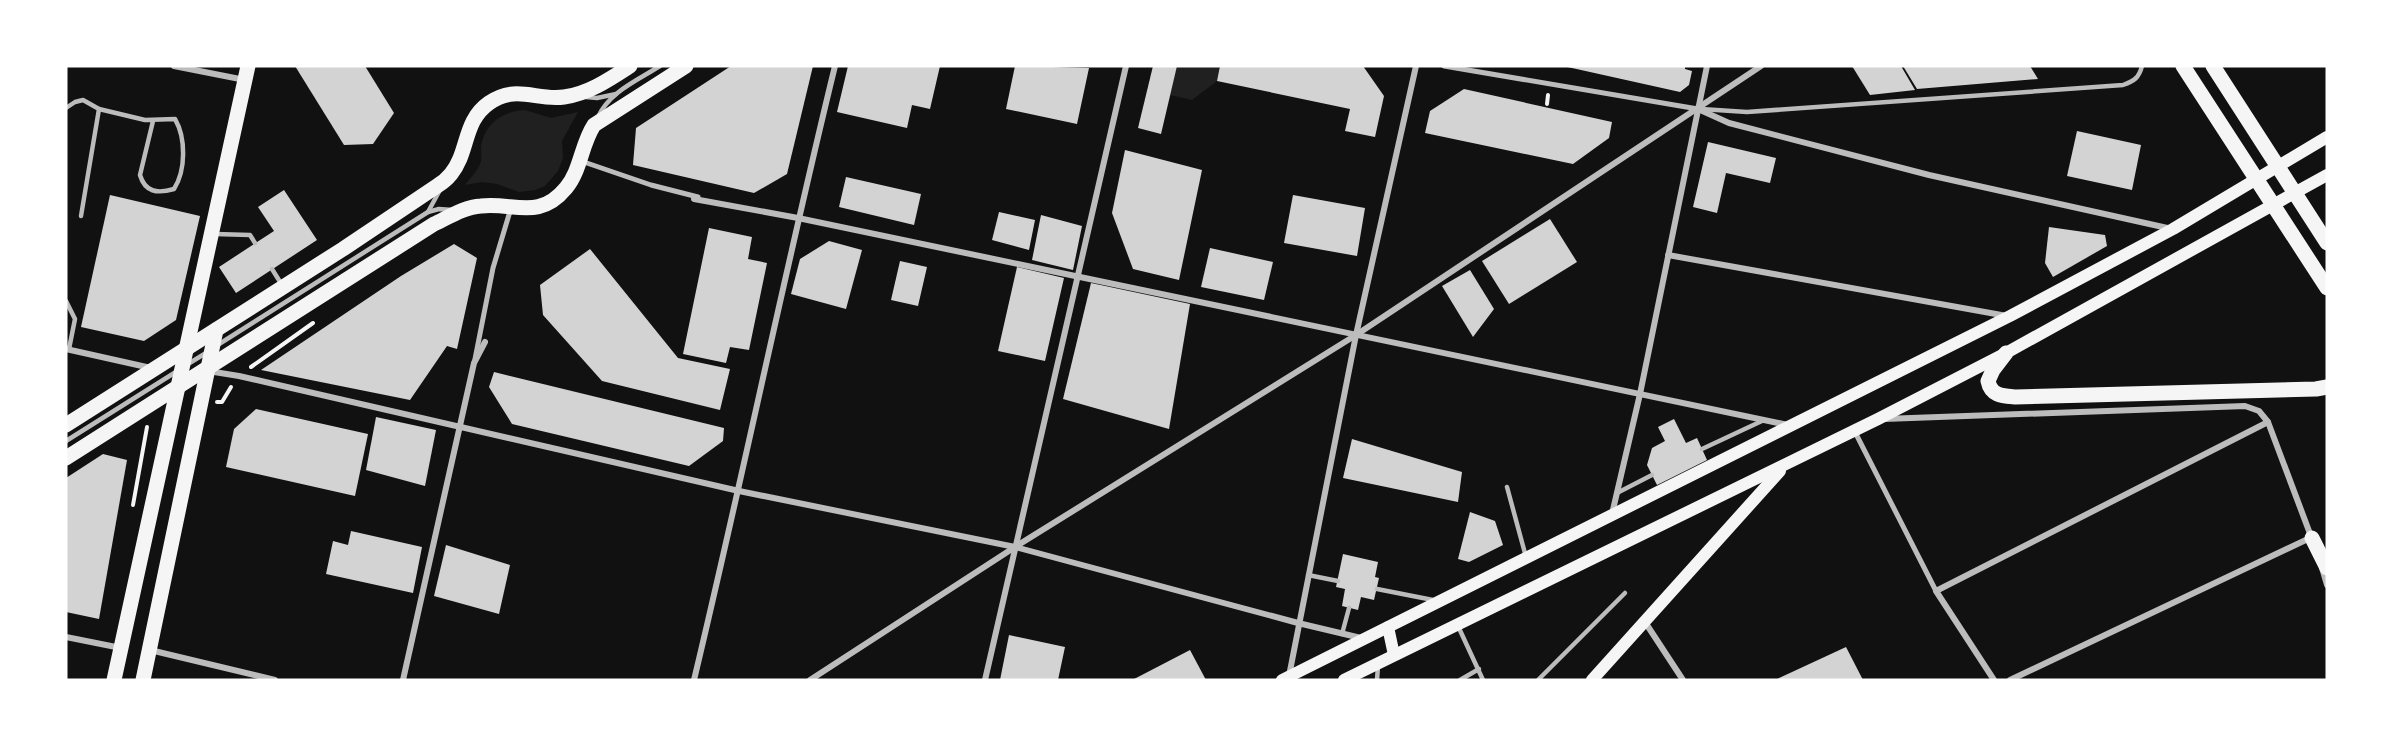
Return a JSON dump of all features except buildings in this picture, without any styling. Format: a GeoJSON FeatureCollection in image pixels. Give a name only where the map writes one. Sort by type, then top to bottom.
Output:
{"type":"FeatureCollection","features":[{"type":"Feature","properties":{"kind":"main road"},"geometry":{"type":"LineString","coordinates":[[66,425],[157,369],[421,198],[450,175],[460,159],[469,128],[475,117],[489,103],[510,94],[522,93],[552,97],[573,95],[607,81],[630,66]]}},
{"type":"Feature","properties":{"kind":"main road"},"geometry":{"type":"LineString","coordinates":[[66,458],[434,224],[462,211],[489,205],[535,208],[554,200],[568,186],[587,136],[594,125],[686,66]]}},
{"type":"Feature","properties":{"kind":"main road"},"geometry":{"type":"LineString","coordinates":[[2213,66],[2327,243]]}},
{"type":"Feature","properties":{"kind":"main road"},"geometry":{"type":"LineString","coordinates":[[2185,69],[2327,288]]}},
{"type":"Feature","properties":{"kind":"main road"},"geometry":{"type":"LineString","coordinates":[[114,680],[247,73]]}},
{"type":"Feature","properties":{"kind":"main road"},"geometry":{"type":"LineString","coordinates":[[1285,678],[2010,316],[2173,229],[2327,137]]}},
{"type":"Feature","properties":{"kind":"main road"},"geometry":{"type":"LineString","coordinates":[[1344,680],[1855,431],[2006,353],[2327,175]]}},
{"type":"Feature","properties":{"kind":"main road"},"geometry":{"type":"LineString","coordinates":[[143,680],[216,330]]}},
{"type":"Feature","properties":{"kind":"main road"},"geometry":{"type":"LineString","coordinates":[[2006,353],[1988,381],[1993,392],[2016,397],[2327,387]]}},
{"type":"Feature","properties":{"kind":"main road"},"geometry":{"type":"LineString","coordinates":[[1592,680],[1783,467]]}},
{"type":"Feature","properties":{"kind":"main road"},"geometry":{"type":"LineString","coordinates":[[2312,537],[2327,568]]}},
{"type":"Feature","properties":{"kind":"main road"},"geometry":{"type":"LineString","coordinates":[[1388,627],[1394,655]]}},
{"type":"Feature","properties":{"kind":"street"},"geometry":{"type":"LineString","coordinates":[[174,66],[247,73]]}},
{"type":"Feature","properties":{"kind":"street"},"geometry":{"type":"LineString","coordinates":[[694,680],[739,491],[798,218],[835,66]]}},
{"type":"Feature","properties":{"kind":"street"},"geometry":{"type":"LineString","coordinates":[[985,680],[1126,66]]}},
{"type":"Feature","properties":{"kind":"street"},"geometry":{"type":"LineString","coordinates":[[1285,678],[1299,623],[1356,335],[1416,66]]}},
{"type":"Feature","properties":{"kind":"street"},"geometry":{"type":"LineString","coordinates":[[1444,66],[1698,109],[1729,123],[1929,175],[2173,229]]}},
{"type":"Feature","properties":{"kind":"street"},"geometry":{"type":"LineString","coordinates":[[1612,514],[1640,394],[1707,66]]}},
{"type":"Feature","properties":{"kind":"street"},"geometry":{"type":"LineString","coordinates":[[810,680],[1015,547],[1356,335],[1761,66]]}},
{"type":"Feature","properties":{"kind":"street"},"geometry":{"type":"LineString","coordinates":[[579,161],[651,185],[713,201],[1789,425]]}},
{"type":"Feature","properties":{"kind":"street"},"geometry":{"type":"LineString","coordinates":[[694,199],[713,201]]}},
{"type":"Feature","properties":{"kind":"street"},"geometry":{"type":"LineString","coordinates":[[403,680],[461,427],[493,268],[511,208]]}},
{"type":"Feature","properties":{"kind":"street"},"geometry":{"type":"LineString","coordinates":[[1668,255],[2010,316]]}},
{"type":"Feature","properties":{"kind":"street"},"geometry":{"type":"LineString","coordinates":[[474,363],[485,342]]}},
{"type":"Feature","properties":{"kind":"street"},"geometry":{"type":"LineString","coordinates":[[67,349],[157,369]]}},
{"type":"Feature","properties":{"kind":"street"},"geometry":{"type":"LineString","coordinates":[[207,370],[739,491],[1015,547],[1365,639]]}},
{"type":"Feature","properties":{"kind":"street"},"geometry":{"type":"LineString","coordinates":[[1878,419],[2245,406],[2259,411],[2268,422],[2312,537],[2327,585]]}},
{"type":"Feature","properties":{"kind":"street"},"geometry":{"type":"LineString","coordinates":[[1936,591],[2268,422]]}},
{"type":"Feature","properties":{"kind":"street"},"geometry":{"type":"LineString","coordinates":[[1855,431],[1936,591],[1994,680]]}},
{"type":"Feature","properties":{"kind":"street"},"geometry":{"type":"LineString","coordinates":[[2010,680],[2312,537]]}},
{"type":"Feature","properties":{"kind":"street"},"geometry":{"type":"LineString","coordinates":[[1644,622],[1683,680]]}},
{"type":"Feature","properties":{"kind":"street"},"geometry":{"type":"LineString","coordinates":[[66,637],[122,648]]}},
{"type":"Feature","properties":{"kind":"street"},"geometry":{"type":"LineString","coordinates":[[150,650],[274,680]]}},
{"type":"Feature","properties":{"kind":"lane"},"geometry":{"type":"LineString","coordinates":[[594,125],[602,107],[616,94],[660,66]]}},
{"type":"Feature","properties":{"kind":"lane"},"geometry":{"type":"LineString","coordinates":[[1698,109],[1747,112],[2123,85],[2134,81],[2140,74],[2142,66]]}},
{"type":"Feature","properties":{"kind":"lane"},"geometry":{"type":"LineString","coordinates":[[573,95],[597,98],[616,94]]}},
{"type":"Feature","properties":{"kind":"lane"},"geometry":{"type":"LineString","coordinates":[[66,108],[82,100],[99,109],[153,121],[175,119],[181,129],[183,166],[179,182],[174,189],[161,192],[149,190],[142,183],[140,175],[153,121]]}},
{"type":"Feature","properties":{"kind":"lane"},"geometry":{"type":"LineString","coordinates":[[81,216],[99,109]]}},
{"type":"Feature","properties":{"kind":"lane"},"geometry":{"type":"LineString","coordinates":[[428,212],[439,194],[443,181]]}},
{"type":"Feature","properties":{"kind":"lane"},"geometry":{"type":"LineString","coordinates":[[66,441],[428,212],[439,209],[462,211]]}},
{"type":"Feature","properties":{"kind":"lane"},"geometry":{"type":"LineString","coordinates":[[213,234],[250,235],[255,243]]}},
{"type":"Feature","properties":{"kind":"lane"},"geometry":{"type":"LineString","coordinates":[[272,269],[283,287]]}},
{"type":"Feature","properties":{"kind":"lane"},"geometry":{"type":"LineString","coordinates":[[66,301],[75,319],[67,349]]}},
{"type":"Feature","properties":{"kind":"lane"},"geometry":{"type":"LineString","coordinates":[[1702,449],[1764,420]]}},
{"type":"Feature","properties":{"kind":"lane"},"geometry":{"type":"LineString","coordinates":[[1617,493],[1652,475]]}},
{"type":"Feature","properties":{"kind":"lane"},"geometry":{"type":"LineString","coordinates":[[1507,487],[1526,557]]}},
{"type":"Feature","properties":{"kind":"lane"},"geometry":{"type":"LineString","coordinates":[[1308,575],[1338,581]]}},
{"type":"Feature","properties":{"kind":"lane"},"geometry":{"type":"LineString","coordinates":[[1377,589],[1439,601]]}},
{"type":"Feature","properties":{"kind":"lane"},"geometry":{"type":"LineString","coordinates":[[1538,680],[1625,593]]}},
{"type":"Feature","properties":{"kind":"lane"},"geometry":{"type":"LineString","coordinates":[[1342,634],[1348,608]]}},
{"type":"Feature","properties":{"kind":"lane"},"geometry":{"type":"LineString","coordinates":[[1457,623],[1483,680]]}},
{"type":"Feature","properties":{"kind":"lane"},"geometry":{"type":"LineString","coordinates":[[1377,680],[1378,663]]}},
{"type":"Feature","properties":{"kind":"lane"},"geometry":{"type":"LineString","coordinates":[[1460,680],[1479,669]]}},
{"type":"Feature","properties":{"kind":"shaded area"},"geometry":{"type":"Polygon","coordinates":[[[1177,66],[1220,66],[1217,81],[1192,100],[1170,95],[1177,66]]]}},
{"type":"Feature","properties":{"kind":"shaded area"},"geometry":{"type":"Polygon","coordinates":[[[525,110],[551,118],[578,112],[562,141],[563,158],[558,171],[545,186],[535,190],[519,192],[497,184],[482,182],[465,185],[480,164],[481,144],[488,128],[504,115],[525,110]]]}}]}
